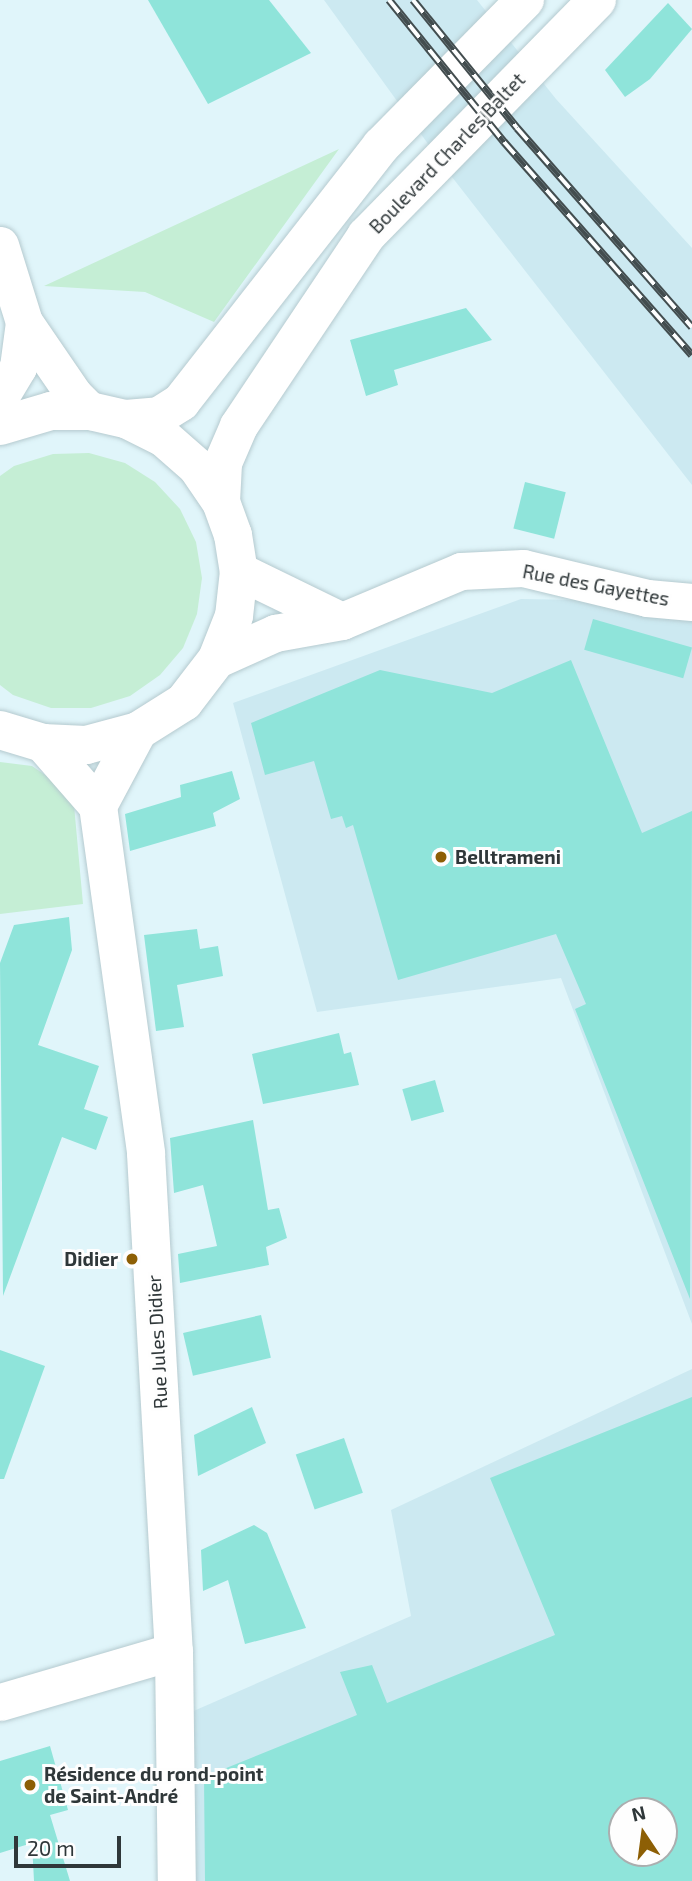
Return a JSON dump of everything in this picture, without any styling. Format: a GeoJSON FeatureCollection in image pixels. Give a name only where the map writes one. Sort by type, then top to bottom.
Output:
{"type":"FeatureCollection","features":[{"type":"Feature","properties":{"kind":"street"},"geometry":{"type":"LineString","coordinates":[[0,426],[51,411],[159,416],[181,402],[381,146],[525,0]]}},
{"type":"Feature","properties":{"kind":"street","name":"Boulevard Charles Baltet"},"geometry":{"type":"LineString","coordinates":[[221,502],[223,463],[239,426],[366,236],[597,0]]}},
{"type":"Feature","properties":{"kind":"street"},"geometry":{"type":"LineString","coordinates":[[0,245],[24,322],[74,396],[108,415],[164,438],[197,467],[221,502],[233,535],[239,570],[234,616],[217,659],[184,702],[138,731],[86,745],[43,743],[0,730]]}},
{"type":"Feature","properties":{"kind":"street"},"geometry":{"type":"LineString","coordinates":[[0,397],[18,367],[24,322]]}},
{"type":"Feature","properties":{"kind":"street","name":"Rue des Gayettes"},"geometry":{"type":"LineString","coordinates":[[217,659],[275,634],[342,621],[461,571],[523,568],[647,598],[692,602]]}},
{"type":"Feature","properties":{"kind":"street"},"geometry":{"type":"LineString","coordinates":[[239,570],[342,621]]}},
{"type":"Feature","properties":{"kind":"street"},"geometry":{"type":"LineString","coordinates":[[43,743],[98,806],[138,731]]}},
{"type":"Feature","properties":{"kind":"street","name":"Rue Jules Didier"},"geometry":{"type":"LineString","coordinates":[[98,806],[146,1154],[174,1650],[177,1881]]}},
{"type":"Feature","properties":{"kind":"street"},"geometry":{"type":"LineString","coordinates":[[0,1702],[174,1650]]}},
{"type":"Feature","properties":{"kind":"shaded area"},"geometry":{"type":"Polygon","coordinates":[[[324,0],[477,0],[556,99],[692,248],[692,485],[452,177],[324,0]]]}},
{"type":"Feature","properties":{"kind":"shaded area"},"geometry":{"type":"Polygon","coordinates":[[[521,599],[692,602],[692,1324],[561,978],[317,1012],[233,703],[521,599]]]}},
{"type":"Feature","properties":{"kind":"shaded area"},"geometry":{"type":"Polygon","coordinates":[[[692,1369],[692,1881],[187,1881],[189,1713],[411,1616],[391,1510],[692,1369]]]}},
{"type":"Feature","properties":{"kind":"green space"},"geometry":{"type":"Polygon","coordinates":[[[339,149],[214,322],[145,292],[44,286],[339,149]]]}},
{"type":"Feature","properties":{"kind":"green space"},"geometry":{"type":"Polygon","coordinates":[[[89,453],[125,463],[155,482],[180,509],[196,542],[202,578],[197,614],[183,648],[160,675],[130,696],[91,708],[51,708],[13,695],[0,685],[0,476],[14,466],[53,454],[89,453]]]}},
{"type":"Feature","properties":{"kind":"green space"},"geometry":{"type":"Polygon","coordinates":[[[0,762],[32,766],[73,794],[83,904],[0,914],[0,762]]]}},
{"type":"Feature","properties":{"kind":"building"},"geometry":{"type":"Polygon","coordinates":[[[148,0],[269,0],[311,53],[208,104],[148,0]]]}},
{"type":"Feature","properties":{"kind":"building"},"geometry":{"type":"Polygon","coordinates":[[[668,3],[692,29],[650,79],[625,97],[605,70],[668,3]]]}},
{"type":"Feature","properties":{"kind":"building"},"geometry":{"type":"Polygon","coordinates":[[[466,308],[492,340],[394,370],[398,385],[366,396],[350,340],[466,308]]]}},
{"type":"Feature","properties":{"kind":"building"},"geometry":{"type":"Polygon","coordinates":[[[525,482],[566,492],[554,539],[513,529],[525,482]]]}},
{"type":"Feature","properties":{"kind":"building"},"geometry":{"type":"Polygon","coordinates":[[[593,619],[692,647],[683,678],[584,650],[593,619]]]}},
{"type":"Feature","properties":{"kind":"building"},"geometry":{"type":"Polygon","coordinates":[[[571,660],[642,833],[692,811],[690,1299],[575,1009],[586,1004],[556,934],[398,980],[353,825],[346,828],[342,816],[331,819],[314,761],[265,775],[251,723],[380,670],[492,693],[571,660]]]}},
{"type":"Feature","properties":{"kind":"building"},"geometry":{"type":"Polygon","coordinates":[[[232,771],[240,799],[213,813],[216,826],[130,851],[125,814],[181,797],[180,785],[232,771]]]}},
{"type":"Feature","properties":{"kind":"building"},"geometry":{"type":"Polygon","coordinates":[[[69,917],[72,950],[38,1045],[99,1066],[84,1109],[108,1117],[96,1150],[62,1137],[3,1296],[0,963],[14,925],[69,917]]]}},
{"type":"Feature","properties":{"kind":"building"},"geometry":{"type":"Polygon","coordinates":[[[197,929],[200,949],[218,946],[223,976],[177,985],[184,1027],[156,1031],[144,935],[197,929]]]}},
{"type":"Feature","properties":{"kind":"building"},"geometry":{"type":"Polygon","coordinates":[[[339,1033],[344,1054],[351,1052],[359,1085],[263,1104],[252,1054],[339,1033]]]}},
{"type":"Feature","properties":{"kind":"building"},"geometry":{"type":"Polygon","coordinates":[[[435,1080],[444,1112],[411,1121],[402,1089],[435,1080]]]}},
{"type":"Feature","properties":{"kind":"building"},"geometry":{"type":"Polygon","coordinates":[[[253,1120],[268,1210],[279,1208],[287,1238],[266,1247],[269,1265],[180,1283],[178,1254],[217,1246],[203,1185],[174,1193],[170,1138],[253,1120]]]}},
{"type":"Feature","properties":{"kind":"building"},"geometry":{"type":"Polygon","coordinates":[[[261,1315],[271,1358],[193,1376],[183,1333],[261,1315]]]}},
{"type":"Feature","properties":{"kind":"building"},"geometry":{"type":"Polygon","coordinates":[[[0,1350],[45,1366],[4,1479],[0,1479],[0,1350]]]}},
{"type":"Feature","properties":{"kind":"building"},"geometry":{"type":"Polygon","coordinates":[[[692,1397],[692,1881],[205,1881],[204,1777],[357,1715],[340,1672],[372,1665],[387,1703],[555,1635],[490,1478],[692,1397]]]}},
{"type":"Feature","properties":{"kind":"building"},"geometry":{"type":"Polygon","coordinates":[[[252,1407],[266,1443],[198,1476],[194,1435],[252,1407]]]}},
{"type":"Feature","properties":{"kind":"building"},"geometry":{"type":"Polygon","coordinates":[[[344,1438],[363,1493],[315,1509],[296,1455],[344,1438]]]}},
{"type":"Feature","properties":{"kind":"building"},"geometry":{"type":"Polygon","coordinates":[[[254,1525],[267,1533],[306,1628],[245,1644],[228,1580],[203,1591],[201,1550],[254,1525]]]}},
{"type":"Feature","properties":{"kind":"building","name":"Résidence du rond-point de Saint-André"},"geometry":{"type":"Polygon","coordinates":[[[50,1746],[68,1810],[50,1815],[70,1881],[34,1881],[32,1843],[0,1853],[0,1761],[50,1746]]]}},
{"type":"Feature","properties":{"kind":"railway"},"geometry":{"type":"LineString","coordinates":[[389,0],[504,142],[692,355]]}},
{"type":"Feature","properties":{"kind":"railway"},"geometry":{"type":"LineString","coordinates":[[413,0],[517,128],[692,327]]}},
{"type":"Feature","properties":{"kind":"place","name":"Belltrameni"},"geometry":{"type":"Point","coordinates":[441,857]}},
{"type":"Feature","properties":{"kind":"place","name":"Didier"},"geometry":{"type":"Point","coordinates":[132,1259]}},
{"type":"Feature","properties":{"kind":"place","name":"Résidence du rond-point de Saint-André"},"geometry":{"type":"Point","coordinates":[30,1785]}}]}
